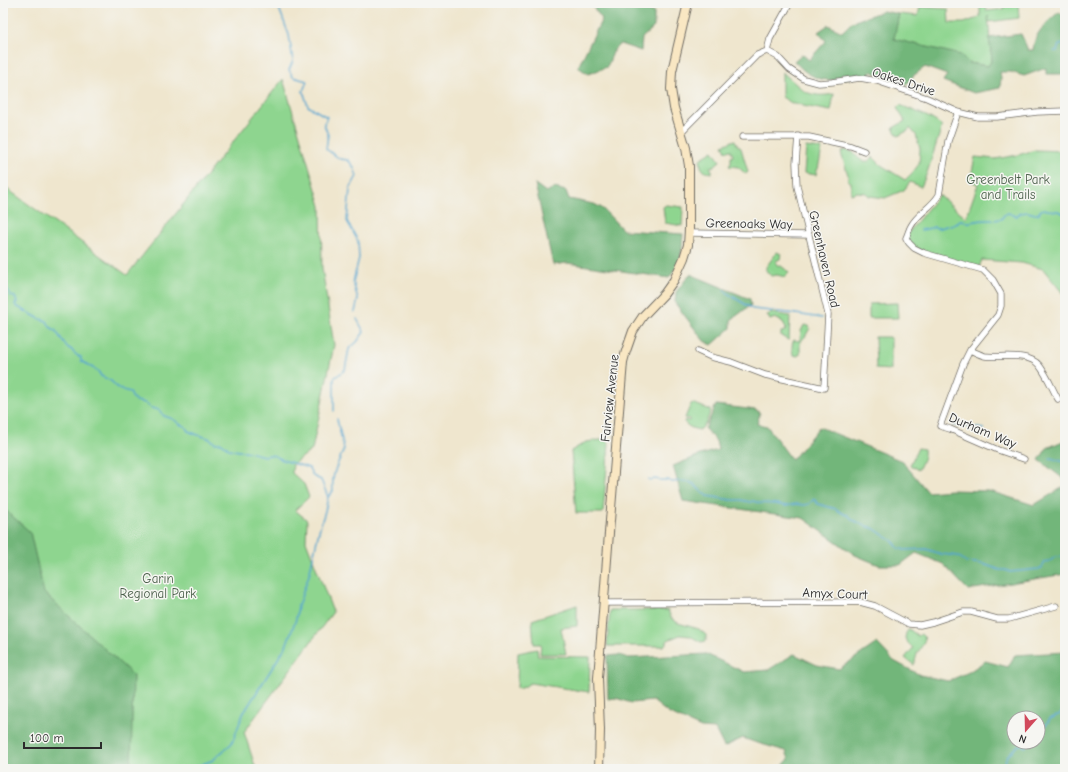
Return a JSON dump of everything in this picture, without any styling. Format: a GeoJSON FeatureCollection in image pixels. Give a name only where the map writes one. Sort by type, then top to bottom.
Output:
{"type":"FeatureCollection","features":[{"type":"Feature","properties":{"kind":"main road","name":"Fairview Avenue"},"geometry":{"type":"LineString","coordinates":[[599,769],[600,730],[598,678],[623,362],[633,331],[648,310],[664,294],[674,280],[686,252],[689,233],[689,166],[686,148],[672,98],[671,80],[688,3]]}},
{"type":"Feature","properties":{"kind":"street"},"geometry":{"type":"LineString","coordinates":[[681,132],[757,55],[768,52],[770,39],[790,3]]}},
{"type":"Feature","properties":{"kind":"street","name":"Oakes Drive"},"geometry":{"type":"LineString","coordinates":[[768,52],[778,57],[789,69],[804,79],[819,83],[860,78],[877,81],[927,98],[958,112],[978,117],[997,117],[1065,110]]}},
{"type":"Feature","properties":{"kind":"street","name":"Durham Way"},"geometry":{"type":"LineString","coordinates":[[958,112],[948,141],[939,195],[935,202],[915,219],[906,238],[914,248],[924,253],[983,270],[993,280],[1001,294],[1001,306],[998,315],[970,350],[963,364],[940,426],[1024,459]]}},
{"type":"Feature","properties":{"kind":"street","name":"Greenhaven Road"},"geometry":{"type":"LineString","coordinates":[[698,351],[711,357],[731,362],[765,375],[824,388],[828,314],[797,186],[796,163],[798,136]]}},
{"type":"Feature","properties":{"kind":"street"},"geometry":{"type":"LineString","coordinates":[[742,137],[809,137],[851,146],[864,151]]}},
{"type":"Feature","properties":{"kind":"street","name":"Greenoaks Way"},"geometry":{"type":"LineString","coordinates":[[689,233],[809,235]]}},
{"type":"Feature","properties":{"kind":"street"},"geometry":{"type":"LineString","coordinates":[[970,350],[984,356],[1022,357],[1033,361],[1039,365],[1050,382],[1058,399]]}},
{"type":"Feature","properties":{"kind":"street","name":"Amyx Court"},"geometry":{"type":"LineString","coordinates":[[604,603],[860,602],[875,606],[909,624],[920,625],[963,612],[971,612],[997,619],[1009,619],[1056,606]]}},
{"type":"Feature","properties":{"kind":"green space"},"geometry":{"type":"Polygon","coordinates":[[[590,3],[644,3],[644,10],[654,12],[654,27],[642,38],[641,51],[620,44],[614,50],[607,67],[588,74],[578,67],[602,19],[590,3]]]}},
{"type":"Feature","properties":{"kind":"green space"},"geometry":{"type":"Polygon","coordinates":[[[980,3],[986,3],[987,11],[1004,9],[1004,4],[1018,3],[1019,18],[989,22],[988,16],[992,60],[988,66],[969,63],[893,39],[899,14],[918,16],[920,7],[948,9],[949,23],[964,23],[980,17],[980,3]]]}},
{"type":"Feature","properties":{"kind":"green space"},"geometry":{"type":"Polygon","coordinates":[[[883,11],[899,14],[894,39],[961,55],[969,63],[988,66],[992,60],[989,38],[1021,34],[1028,50],[1033,50],[1038,33],[1045,24],[1059,12],[1065,16],[1065,74],[1046,74],[1046,68],[1024,76],[1011,72],[1000,72],[1000,88],[974,93],[943,81],[947,75],[925,67],[913,76],[906,85],[870,71],[870,75],[840,80],[825,80],[808,74],[794,61],[802,54],[809,60],[826,41],[818,32],[828,25],[842,32],[852,22],[883,11]]]}},
{"type":"Feature","properties":{"kind":"green space"},"geometry":{"type":"Polygon","coordinates":[[[782,72],[808,93],[819,95],[834,94],[831,111],[793,104],[782,97],[782,72]]]}},
{"type":"Feature","properties":{"kind":"green space","name":"Garin Regional Park"},"geometry":{"type":"Polygon","coordinates":[[[283,79],[321,206],[322,268],[334,345],[312,450],[293,464],[292,473],[304,484],[309,497],[295,510],[307,520],[306,541],[333,612],[244,732],[256,769],[3,769],[3,186],[127,275],[283,79]]]}},
{"type":"Feature","properties":{"kind":"green space"},"geometry":{"type":"Polygon","coordinates":[[[900,105],[937,122],[942,126],[921,187],[910,182],[904,190],[885,198],[869,196],[866,193],[857,192],[851,194],[851,182],[848,181],[848,175],[841,153],[844,150],[853,152],[863,161],[869,161],[873,157],[881,165],[905,180],[919,164],[920,149],[916,135],[910,128],[898,136],[893,128],[905,121],[897,108],[900,105]]]}},
{"type":"Feature","properties":{"kind":"green space"},"geometry":{"type":"Polygon","coordinates":[[[735,140],[737,145],[741,148],[748,172],[746,174],[738,167],[729,166],[731,163],[731,157],[733,156],[731,150],[726,151],[723,145],[735,140]]]}},
{"type":"Feature","properties":{"kind":"green space"},"geometry":{"type":"Polygon","coordinates":[[[806,147],[822,149],[816,175],[804,173],[806,147]]]}},
{"type":"Feature","properties":{"kind":"green space","name":"Greenbelt Park and Trails"},"geometry":{"type":"Polygon","coordinates":[[[1035,150],[1065,151],[1065,296],[1043,269],[1022,263],[982,260],[979,267],[924,253],[906,244],[908,233],[939,195],[966,218],[978,184],[970,181],[975,157],[995,159],[1035,150]]]}},
{"type":"Feature","properties":{"kind":"green space"},"geometry":{"type":"Polygon","coordinates":[[[713,151],[720,161],[714,166],[710,167],[712,173],[705,172],[701,167],[700,159],[713,151]]]}},
{"type":"Feature","properties":{"kind":"green space"},"geometry":{"type":"Polygon","coordinates":[[[535,184],[546,192],[554,188],[566,191],[569,199],[594,204],[602,208],[623,230],[683,234],[679,264],[669,278],[567,263],[553,265],[535,184]]]}},
{"type":"Feature","properties":{"kind":"green space"},"geometry":{"type":"Polygon","coordinates":[[[666,205],[683,207],[682,226],[665,223],[663,207],[666,205]]]}},
{"type":"Feature","properties":{"kind":"green space"},"geometry":{"type":"Polygon","coordinates":[[[777,252],[781,254],[781,256],[780,259],[776,261],[777,265],[789,272],[785,277],[777,275],[771,276],[766,270],[766,267],[777,252]]]}},
{"type":"Feature","properties":{"kind":"green space"},"geometry":{"type":"Polygon","coordinates":[[[690,274],[750,299],[751,305],[731,320],[731,328],[712,345],[704,341],[675,303],[676,292],[690,274]]]}},
{"type":"Feature","properties":{"kind":"green space"},"geometry":{"type":"Polygon","coordinates":[[[897,303],[898,318],[869,318],[869,304],[897,303]]]}},
{"type":"Feature","properties":{"kind":"green space"},"geometry":{"type":"Polygon","coordinates":[[[772,313],[790,316],[789,340],[781,336],[781,332],[785,331],[786,328],[783,322],[775,318],[770,320],[767,315],[772,313]]]}},
{"type":"Feature","properties":{"kind":"green space"},"geometry":{"type":"Polygon","coordinates":[[[804,325],[809,326],[810,328],[800,344],[800,354],[798,356],[793,355],[793,342],[794,340],[799,341],[804,325]]]}},
{"type":"Feature","properties":{"kind":"green space"},"geometry":{"type":"Polygon","coordinates":[[[875,337],[891,338],[891,370],[876,369],[875,337]]]}},
{"type":"Feature","properties":{"kind":"green space"},"geometry":{"type":"Polygon","coordinates":[[[692,403],[711,410],[706,423],[700,430],[691,428],[684,422],[685,420],[689,421],[690,419],[685,418],[692,403]]]}},
{"type":"Feature","properties":{"kind":"green space"},"geometry":{"type":"Polygon","coordinates":[[[716,405],[756,410],[760,413],[757,424],[767,426],[792,460],[819,427],[902,461],[928,492],[951,490],[989,491],[1034,505],[1065,486],[1065,574],[968,590],[943,564],[916,553],[900,565],[879,565],[855,555],[803,518],[683,501],[673,466],[700,455],[718,450],[716,441],[705,429],[716,405]]]}},
{"type":"Feature","properties":{"kind":"green space"},"geometry":{"type":"Polygon","coordinates":[[[606,439],[609,443],[603,513],[576,513],[571,451],[586,442],[606,439]]]}},
{"type":"Feature","properties":{"kind":"green space"},"geometry":{"type":"Polygon","coordinates":[[[1065,440],[1065,480],[1039,460],[1047,448],[1065,440]]]}},
{"type":"Feature","properties":{"kind":"green space"},"geometry":{"type":"Polygon","coordinates":[[[918,448],[924,449],[924,455],[918,470],[910,465],[918,448]]]}},
{"type":"Feature","properties":{"kind":"green space"},"geometry":{"type":"Polygon","coordinates":[[[3,508],[30,532],[44,593],[133,675],[131,769],[3,769],[3,508]]]}},
{"type":"Feature","properties":{"kind":"green space"},"geometry":{"type":"Polygon","coordinates":[[[577,605],[577,626],[561,628],[566,654],[540,654],[541,644],[534,644],[532,620],[577,605]]]}},
{"type":"Feature","properties":{"kind":"green space"},"geometry":{"type":"Polygon","coordinates":[[[610,610],[668,610],[671,618],[678,623],[699,629],[706,635],[706,641],[701,642],[690,636],[680,635],[668,640],[664,646],[607,646],[610,610]]]}},
{"type":"Feature","properties":{"kind":"green space"},"geometry":{"type":"Polygon","coordinates":[[[909,629],[918,636],[921,634],[925,638],[917,654],[914,665],[905,658],[913,648],[905,638],[909,629]]]}},
{"type":"Feature","properties":{"kind":"green space"},"geometry":{"type":"Polygon","coordinates":[[[877,643],[894,661],[920,675],[948,681],[969,672],[985,661],[1008,667],[1015,655],[1065,652],[1065,769],[780,769],[789,759],[786,751],[743,738],[724,747],[715,729],[701,728],[668,713],[653,701],[631,703],[616,698],[608,699],[607,656],[619,655],[628,658],[706,654],[744,672],[768,670],[794,654],[817,665],[839,669],[877,643]]]}},
{"type":"Feature","properties":{"kind":"green space"},"geometry":{"type":"Polygon","coordinates":[[[537,649],[538,656],[590,657],[589,692],[530,683],[517,689],[518,653],[537,649]]]}},
{"type":"Feature","properties":{"kind":"waterway"},"geometry":{"type":"LineString","coordinates":[[277,3],[289,35],[293,61],[289,70],[293,77],[307,81],[303,91],[308,106],[327,117],[324,124],[328,135],[326,149],[340,159],[348,160],[353,166],[357,176],[350,189],[347,221],[358,241],[359,258],[353,282],[358,299],[355,312]]}},
{"type":"Feature","properties":{"kind":"waterway"},"geometry":{"type":"LineString","coordinates":[[1054,51],[1057,51],[1059,45],[1065,44]]}},
{"type":"Feature","properties":{"kind":"waterway"},"geometry":{"type":"LineString","coordinates":[[921,230],[934,227],[940,228],[961,221],[968,223],[1001,219],[1005,214],[1009,213],[1017,216],[1020,213],[1028,212],[1038,214],[1044,209],[1058,211],[1065,214]]}},
{"type":"Feature","properties":{"kind":"waterway"},"geometry":{"type":"LineString","coordinates":[[3,278],[11,296],[15,297],[17,302],[15,304],[16,306],[40,319],[47,321],[50,327],[55,330],[67,347],[81,357],[81,361],[98,371],[101,376],[111,381],[119,389],[130,392],[136,401],[145,403],[151,408],[159,410],[164,416],[185,426],[188,431],[208,438],[216,443],[222,443],[229,449],[264,456],[275,456],[309,468],[313,476],[321,480],[328,497]]}},
{"type":"Feature","properties":{"kind":"waterway"},"geometry":{"type":"LineString","coordinates":[[724,290],[753,309],[822,318]]}},
{"type":"Feature","properties":{"kind":"waterway"},"geometry":{"type":"LineString","coordinates":[[334,411],[334,378],[345,370],[349,349],[357,342],[364,332],[357,319]]}},
{"type":"Feature","properties":{"kind":"waterway"},"geometry":{"type":"LineString","coordinates":[[190,769],[213,760],[232,743],[243,714],[286,646],[309,575],[328,497],[333,491],[334,474],[344,449],[337,419]]}},
{"type":"Feature","properties":{"kind":"waterway"},"geometry":{"type":"LineString","coordinates":[[952,425],[984,429]]}},
{"type":"Feature","properties":{"kind":"waterway"},"geometry":{"type":"LineString","coordinates":[[1050,458],[1065,462]]}},
{"type":"Feature","properties":{"kind":"waterway"},"geometry":{"type":"LineString","coordinates":[[648,479],[667,480],[672,482],[689,482],[694,484],[708,496],[731,500],[753,501],[786,506],[809,504],[814,499],[818,504],[836,509],[848,515],[853,520],[873,528],[894,542],[898,548],[905,550],[926,549],[941,554],[958,556],[966,562],[983,564],[1010,572],[1039,569],[1045,562],[1050,561],[1055,557],[1065,556]]}},
{"type":"Feature","properties":{"kind":"waterway"},"geometry":{"type":"LineString","coordinates":[[1046,724],[1050,719],[1060,714],[1065,708]]}},
{"type":"Feature","properties":{"kind":"waterway"},"geometry":{"type":"LineString","coordinates":[[994,769],[1002,767],[1006,764],[1007,756],[1013,750]]}}]}
